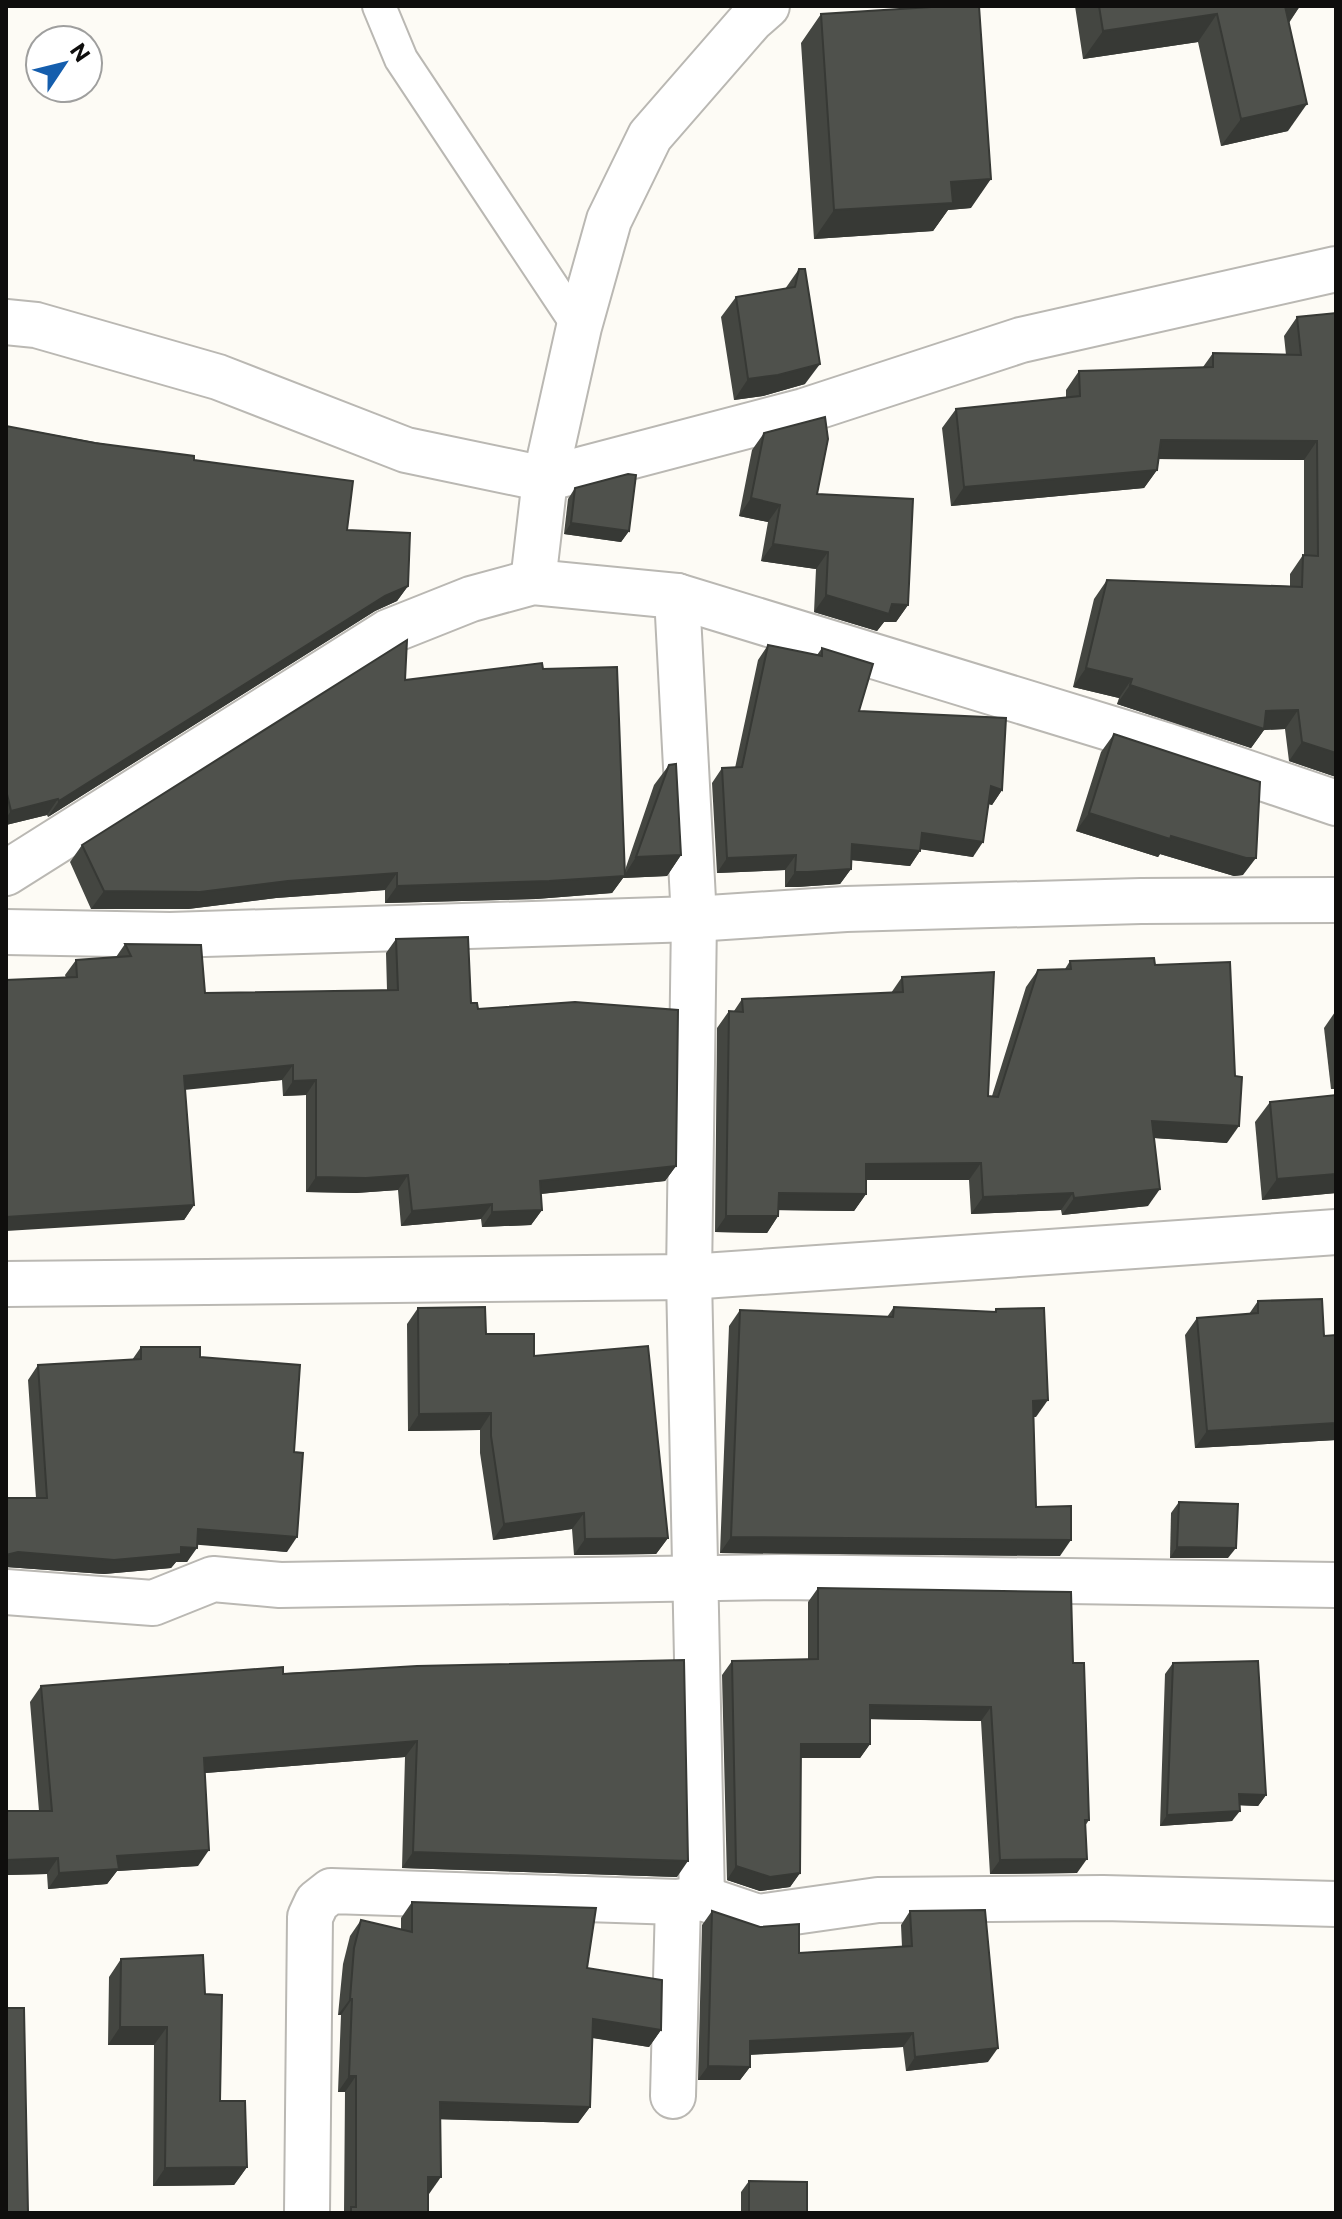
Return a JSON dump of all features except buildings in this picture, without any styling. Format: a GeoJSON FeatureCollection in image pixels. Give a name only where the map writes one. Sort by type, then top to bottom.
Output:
{"type":"FeatureCollection","features":[{"type":"Feature","properties":{"kind":"street"},"geometry":{"type":"LineString","coordinates":[[533,582],[545,479],[579,327],[609,220],[650,136],[751,20],[767,6]]}},
{"type":"Feature","properties":{"kind":"street"},"geometry":{"type":"LineString","coordinates":[[6,322],[36,325],[218,377],[406,450],[545,479],[804,411],[1021,340],[1336,269]]}},
{"type":"Feature","properties":{"kind":"street"},"geometry":{"type":"LineString","coordinates":[[6,873],[388,632],[471,599],[533,582],[677,596],[1168,746],[1336,803]]}},
{"type":"Feature","properties":{"kind":"street"},"geometry":{"type":"LineString","coordinates":[[673,2096],[690,1900],[696,1578],[689,1277],[694,919],[677,596]]}},
{"type":"Feature","properties":{"kind":"street"},"geometry":{"type":"LineString","coordinates":[[6,932],[170,935],[694,919],[846,909],[1141,901],[1336,900]]}},
{"type":"Feature","properties":{"kind":"street"},"geometry":{"type":"LineString","coordinates":[[6,1284],[689,1277],[1336,1232]]}},
{"type":"Feature","properties":{"kind":"street"},"geometry":{"type":"LineString","coordinates":[[6,1592],[153,1603],[213,1579],[280,1585],[696,1578],[1336,1585]]}},
{"type":"Feature","properties":{"kind":"street"},"geometry":{"type":"LineString","coordinates":[[307,2213],[310,1917],[317,1902],[331,1891],[690,1900],[758,1917],[878,1900],[1103,1898],[1336,1904]]}},
{"type":"Feature","properties":{"kind":"lane"},"geometry":{"type":"LineString","coordinates":[[379,6],[401,59],[579,327]]}}]}
